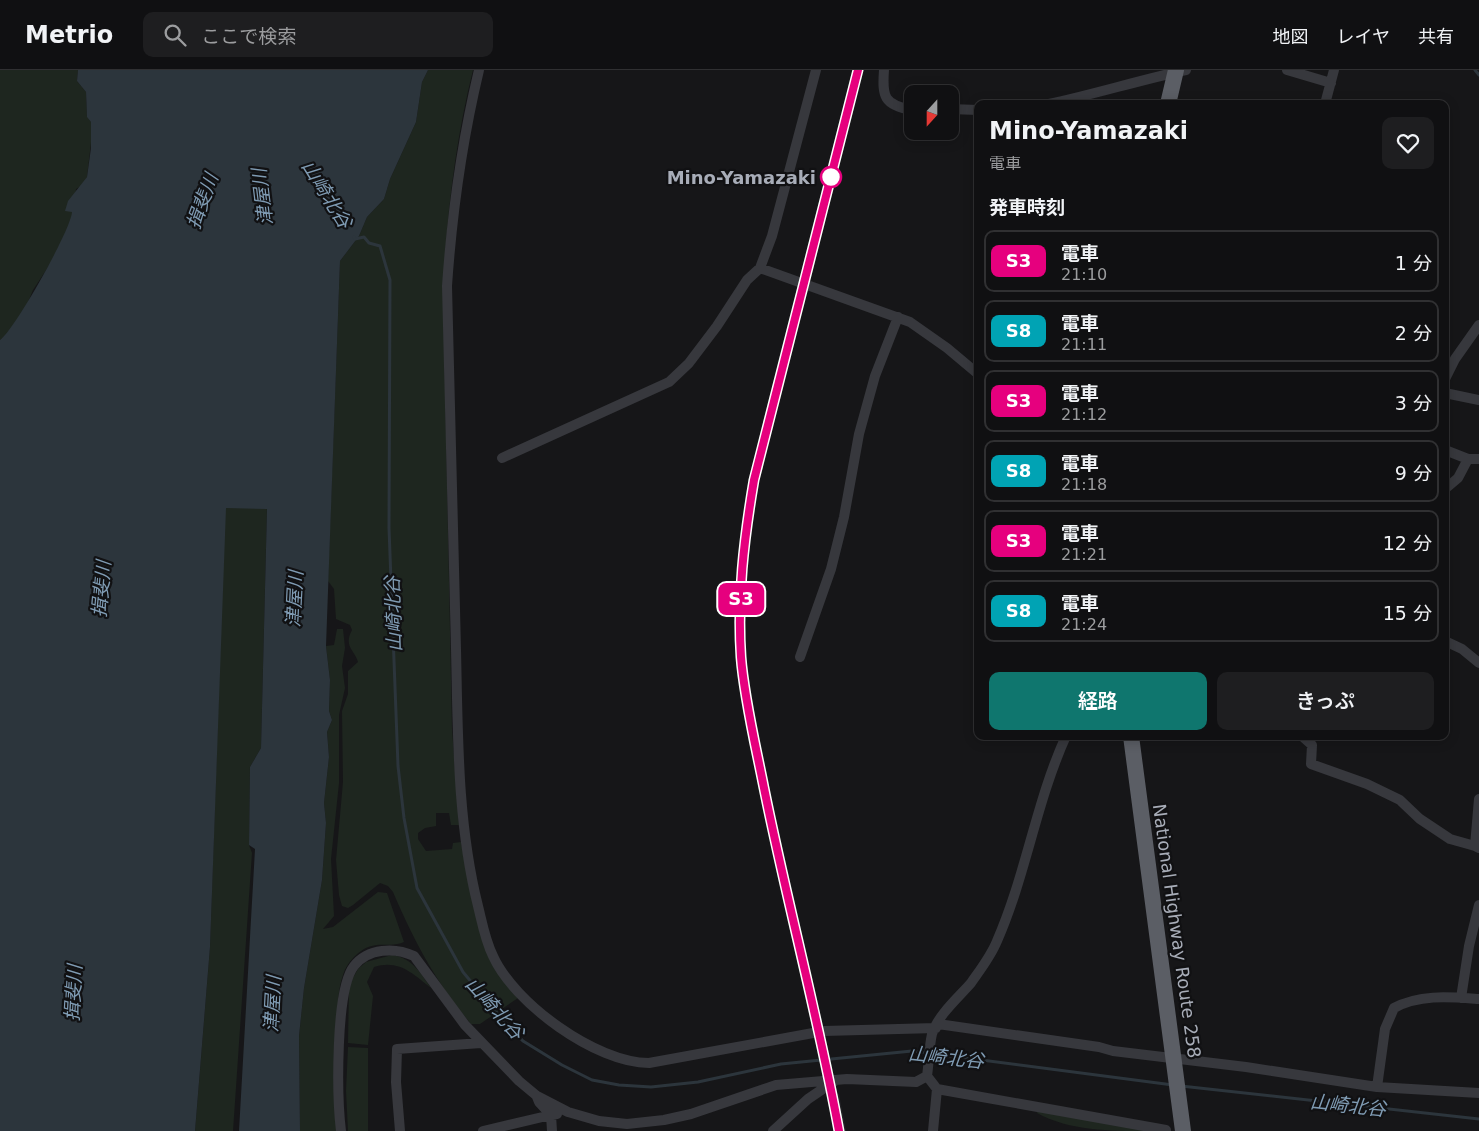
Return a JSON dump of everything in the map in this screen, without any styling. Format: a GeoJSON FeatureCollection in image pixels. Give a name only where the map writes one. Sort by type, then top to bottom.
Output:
{"type":"FeatureCollection","features":[{"type":"Feature","properties":{"kind":"highway"},"geometry":{"type":"LineString","coordinates":[[1169,100],[1179,71]]}},
{"type":"Feature","properties":{"kind":"highway","name":"National Highway Route 258"},"geometry":{"type":"LineString","coordinates":[[1132,740],[1180,1111],[1174,1131]]}},
{"type":"Feature","properties":{"kind":"street"},"geometry":{"type":"LineString","coordinates":[[479,70],[460,165],[447,286],[458,731],[463,815],[474,890],[492,954],[511,985],[556,1024],[584,1044],[602,1053],[636,1063],[665,1060],[824,1031],[935,1028],[1174,1063],[1350,1081],[1377,1087],[1479,1093]]}},
{"type":"Feature","properties":{"kind":"street"},"geometry":{"type":"LineString","coordinates":[[502,458],[668,382],[689,363],[747,280],[760,268],[772,236],[816,70]]}},
{"type":"Feature","properties":{"kind":"street"},"geometry":{"type":"LineString","coordinates":[[884,70],[882,90],[887,99],[904,106]]}},
{"type":"Feature","properties":{"kind":"street"},"geometry":{"type":"LineString","coordinates":[[1287,70],[1330,83]]}},
{"type":"Feature","properties":{"kind":"street"},"geometry":{"type":"LineString","coordinates":[[1326,100],[1334,70]]}},
{"type":"Feature","properties":{"kind":"street"},"geometry":{"type":"LineString","coordinates":[[1068,100],[1101,93],[1144,79],[1179,71]]}},
{"type":"Feature","properties":{"kind":"street"},"geometry":{"type":"LineString","coordinates":[[959,109],[974,110]]}},
{"type":"Feature","properties":{"kind":"street"},"geometry":{"type":"LineString","coordinates":[[760,268],[910,322],[947,348],[974,371]]}},
{"type":"Feature","properties":{"kind":"street"},"geometry":{"type":"LineString","coordinates":[[800,657],[831,569],[844,517],[859,434],[872,385],[898,317]]}},
{"type":"Feature","properties":{"kind":"street"},"geometry":{"type":"LineString","coordinates":[[1449,371],[1455,359],[1479,325]]}},
{"type":"Feature","properties":{"kind":"street"},"geometry":{"type":"LineString","coordinates":[[1449,394],[1479,400]]}},
{"type":"Feature","properties":{"kind":"street"},"geometry":{"type":"LineString","coordinates":[[1449,452],[1468,459],[1479,459]]}},
{"type":"Feature","properties":{"kind":"street"},"geometry":{"type":"LineString","coordinates":[[1449,485],[1458,478],[1468,459]]}},
{"type":"Feature","properties":{"kind":"street"},"geometry":{"type":"LineString","coordinates":[[1449,643],[1462,649],[1479,663]]}},
{"type":"Feature","properties":{"kind":"street"},"geometry":{"type":"LineString","coordinates":[[340,1131],[339,1083],[344,991],[351,972],[361,959],[370,954],[392,950],[414,956],[481,1043],[537,1096],[568,1112],[599,1121],[627,1124],[691,1114],[776,1085],[837,1079],[916,1082],[923,1080],[927,1076],[935,1028],[970,983],[997,941],[1017,888],[1033,829],[1064,740]]}},
{"type":"Feature","properties":{"kind":"street"},"geometry":{"type":"LineString","coordinates":[[1306,740],[1312,745],[1311,764],[1367,784],[1400,800],[1420,819],[1450,839],[1477,847],[1479,799]]}},
{"type":"Feature","properties":{"kind":"street"},"geometry":{"type":"LineString","coordinates":[[1461,998],[1469,946],[1479,905]]}},
{"type":"Feature","properties":{"kind":"street"},"geometry":{"type":"LineString","coordinates":[[1377,1087],[1385,1029],[1394,1008],[1408,1001],[1442,997],[1479,999]]}},
{"type":"Feature","properties":{"kind":"street"},"geometry":{"type":"LineString","coordinates":[[400,1131],[396,1082],[397,1049],[481,1043]]}},
{"type":"Feature","properties":{"kind":"street"},"geometry":{"type":"LineString","coordinates":[[927,1076],[937,1089],[1174,1131]]}},
{"type":"Feature","properties":{"kind":"street"},"geometry":{"type":"LineString","coordinates":[[773,1131],[808,1099],[837,1079]]}},
{"type":"Feature","properties":{"kind":"street"},"geometry":{"type":"LineString","coordinates":[[933,1131],[937,1089]]}},
{"type":"Feature","properties":{"kind":"street"},"geometry":{"type":"LineString","coordinates":[[537,1096],[539,1102],[551,1115],[552,1131]]}},
{"type":"Feature","properties":{"kind":"street"},"geometry":{"type":"LineString","coordinates":[[483,1131],[568,1112]]}},
{"type":"Feature","properties":{"kind":"shaded area"},"geometry":{"type":"Polygon","coordinates":[[[0,70],[78,70],[77,81],[86,92],[87,116],[91,122],[92,134],[87,177],[83,185],[76,189],[72,222],[56,255],[33,290],[26,307],[5,337],[0,340],[0,70]]]}},
{"type":"Feature","properties":{"kind":"shaded area"},"geometry":{"type":"Polygon","coordinates":[[[428,70],[473,70],[461,124],[453,179],[443,288],[452,729],[459,825],[451,825],[449,813],[436,813],[436,826],[425,828],[418,833],[418,839],[426,851],[452,849],[453,843],[461,842],[473,904],[485,944],[494,964],[518,998],[480,1024],[471,1024],[436,977],[409,928],[393,892],[388,886],[380,883],[353,905],[348,908],[342,906],[339,895],[336,860],[343,782],[342,711],[348,694],[348,671],[358,662],[349,644],[352,630],[350,625],[336,619],[334,589],[328,581],[340,261],[359,236],[367,217],[384,199],[390,179],[416,122],[422,82],[428,70]]]}},
{"type":"Feature","properties":{"kind":"shaded area"},"geometry":{"type":"Polygon","coordinates":[[[225,508],[267,508],[261,748],[250,767],[249,845],[252,853],[233,1131],[195,1131],[210,947],[225,508]]]}},
{"type":"Feature","properties":{"kind":"shaded area"},"geometry":{"type":"Polygon","coordinates":[[[337,629],[343,629],[345,648],[342,666],[345,688],[339,715],[339,783],[331,859],[334,916],[323,929],[333,927],[378,892],[387,893],[404,942],[374,945],[364,949],[351,960],[344,971],[338,1001],[337,1131],[300,1131],[299,1036],[304,988],[322,880],[326,823],[324,803],[329,757],[327,732],[332,720],[329,711],[330,680],[326,646],[334,645],[337,629]]]}},
{"type":"Feature","properties":{"kind":"shaded area"},"geometry":{"type":"Polygon","coordinates":[[[392,955],[405,959],[410,963],[419,971],[431,988],[412,973],[398,966],[383,965],[374,967],[367,982],[373,996],[368,1045],[348,1043],[349,987],[353,978],[358,969],[366,962],[392,955]]]}},
{"type":"Feature","properties":{"kind":"shaded area"},"geometry":{"type":"Polygon","coordinates":[[[348,1047],[368,1048],[368,1131],[348,1131],[346,1091],[348,1047]]]}},
{"type":"Feature","properties":{"kind":"shaded area"},"geometry":{"type":"Polygon","coordinates":[[[839,1094],[846,1131],[834,1131],[827,1096],[839,1094]]]}},
{"type":"Feature","properties":{"kind":"shaded area"},"geometry":{"type":"Polygon","coordinates":[[[1038,1110],[1147,1131],[1077,1127],[1050,1119],[1037,1113],[1038,1110]]]}},
{"type":"Feature","properties":{"kind":"water"},"geometry":{"type":"Polygon","coordinates":[[[78,70],[428,70],[422,82],[416,122],[390,179],[384,199],[367,217],[359,236],[340,261],[326,646],[330,680],[329,711],[332,720],[327,732],[329,757],[324,803],[326,823],[322,880],[304,988],[299,1036],[300,1131],[239,1131],[255,849],[249,845],[250,767],[261,748],[267,509],[226,508],[210,947],[195,1131],[0,1131],[0,340],[17,319],[52,258],[72,212],[65,211],[68,201],[87,177],[91,148],[91,122],[87,117],[86,92],[77,81],[78,70]]]}},
{"type":"Feature","properties":{"kind":"waterway"},"geometry":{"type":"LineString","coordinates":[[1475,70],[1479,75]]}},
{"type":"Feature","properties":{"kind":"waterway","name":"山崎北谷"},"geometry":{"type":"LineString","coordinates":[[354,237],[355,239],[364,237],[369,243],[380,246],[390,280],[389,528],[398,766],[404,818],[417,888],[463,972],[523,1041],[562,1065],[592,1080],[619,1085],[651,1087],[698,1082],[781,1064],[912,1051],[1173,1085]]}},
{"type":"Feature","properties":{"kind":"waterway","name":"山崎北谷"},"geometry":{"type":"LineString","coordinates":[[1181,1086],[1479,1119]]}},
{"type":"Feature","properties":{"kind":"railway"},"geometry":{"type":"LineString","coordinates":[[814,1004],[773,833],[741,659],[744,539],[754,480],[858,70]]}},
{"type":"Feature","properties":{"kind":"railway"},"geometry":{"type":"LineString","coordinates":[[833,1098],[839,1131]]}},
{"type":"Feature","properties":{"kind":"train","name":"S3"},"geometry":{"type":"LineString","coordinates":[[839,1131],[814,1004],[773,833],[756,746],[741,659],[741,594],[744,540],[754,480],[858,70]]}},
{"type":"Feature","properties":{"kind":"place","name":"Mino-Yamazaki"},"geometry":{"type":"Point","coordinates":[831,177]}},
{"type":"Feature","properties":{"kind":"water label","name":"津屋川"},"geometry":{"type":"Point","coordinates":[262,197]}},
{"type":"Feature","properties":{"kind":"water label","name":"揖斐川"},"geometry":{"type":"Point","coordinates":[202,201]}},
{"type":"Feature","properties":{"kind":"water label","name":"揖斐川"},"geometry":{"type":"Point","coordinates":[101,589]}},
{"type":"Feature","properties":{"kind":"water label","name":"津屋川"},"geometry":{"type":"Point","coordinates":[294,599]}},
{"type":"Feature","properties":{"kind":"water label","name":"揖斐川"},"geometry":{"type":"Point","coordinates":[73,993]}},
{"type":"Feature","properties":{"kind":"water label","name":"津屋川"},"geometry":{"type":"Point","coordinates":[272,1004]}}]}
